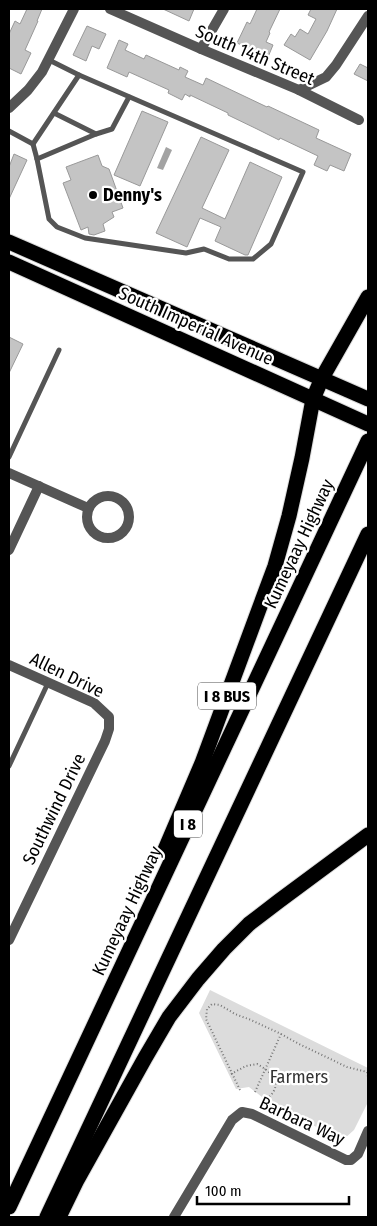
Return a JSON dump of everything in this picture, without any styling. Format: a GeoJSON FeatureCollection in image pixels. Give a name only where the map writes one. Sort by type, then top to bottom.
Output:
{"type":"FeatureCollection","features":[{"type":"Feature","properties":{"kind":"highway","name":"South Imperial Avenue"},"geometry":{"type":"LineString","coordinates":[[9,242],[365,397]]}},
{"type":"Feature","properties":{"kind":"highway","name":"South Imperial Avenue"},"geometry":{"type":"LineString","coordinates":[[9,262],[368,424]]}},
{"type":"Feature","properties":{"kind":"highway"},"geometry":{"type":"LineString","coordinates":[[314,399],[322,378],[368,297]]}},
{"type":"Feature","properties":{"kind":"highway","name":"I 8 BUS"},"geometry":{"type":"LineString","coordinates":[[113,984],[124,942],[202,763],[267,588],[289,516],[314,399]]}},
{"type":"Feature","properties":{"kind":"highway","name":"Kumeyaay Highway"},"geometry":{"type":"LineString","coordinates":[[9,1207],[368,441]]}},
{"type":"Feature","properties":{"kind":"highway","name":"I 8"},"geometry":{"type":"LineString","coordinates":[[47,1217],[368,534]]}},
{"type":"Feature","properties":{"kind":"highway"},"geometry":{"type":"LineString","coordinates":[[59,1217],[77,1180],[145,1058],[169,1017],[198,978],[249,924],[368,836]]}},
{"type":"Feature","properties":{"kind":"street"},"geometry":{"type":"LineString","coordinates":[[9,108],[28,90],[42,72],[74,9]]}},
{"type":"Feature","properties":{"kind":"street","name":"South 14th Street"},"geometry":{"type":"LineString","coordinates":[[110,9],[201,50],[299,90],[359,120]]}},
{"type":"Feature","properties":{"kind":"street"},"geometry":{"type":"LineString","coordinates":[[201,50],[224,9]]}},
{"type":"Feature","properties":{"kind":"street"},"geometry":{"type":"LineString","coordinates":[[299,90],[326,78],[368,16]]}},
{"type":"Feature","properties":{"kind":"street"},"geometry":{"type":"LineString","coordinates":[[9,473],[88,508]]}},
{"type":"Feature","properties":{"kind":"street"},"geometry":{"type":"LineString","coordinates":[[9,550],[38,486]]}},
{"type":"Feature","properties":{"kind":"street"},"geometry":{"type":"LineString","coordinates":[[105,496],[116,497],[122,500],[129,513],[127,527],[121,534],[109,539],[95,535],[88,526],[86,518],[88,508],[98,498],[105,496]]}},
{"type":"Feature","properties":{"kind":"street","name":"Allen Drive"},"geometry":{"type":"LineString","coordinates":[[9,665],[94,703],[109,717]]}},
{"type":"Feature","properties":{"kind":"street","name":"Southwind Drive"},"geometry":{"type":"LineString","coordinates":[[9,940],[13,921],[105,741],[109,729],[109,717]]}},
{"type":"Feature","properties":{"kind":"street","name":"Barbara Way"},"geometry":{"type":"LineString","coordinates":[[174,1217],[232,1120],[242,1112],[252,1114],[346,1160],[351,1160],[358,1154],[368,1131]]}},
{"type":"Feature","properties":{"kind":"lane"},"geometry":{"type":"LineString","coordinates":[[9,131],[32,144],[37,159],[49,219],[57,227],[84,238],[186,253],[204,249],[229,259],[253,259],[271,244],[303,172],[79,75],[49,60]]}},
{"type":"Feature","properties":{"kind":"lane"},"geometry":{"type":"LineString","coordinates":[[32,144],[79,75]]}},
{"type":"Feature","properties":{"kind":"lane"},"geometry":{"type":"LineString","coordinates":[[37,159],[112,129],[129,96]]}},
{"type":"Feature","properties":{"kind":"lane"},"geometry":{"type":"LineString","coordinates":[[54,113],[96,134]]}},
{"type":"Feature","properties":{"kind":"lane"},"geometry":{"type":"LineString","coordinates":[[9,458],[59,350]]}},
{"type":"Feature","properties":{"kind":"lane"},"geometry":{"type":"LineString","coordinates":[[9,766],[48,682]]}},
{"type":"Feature","properties":{"kind":"path"},"geometry":{"type":"LineString","coordinates":[[240,1090],[206,1019],[207,1009],[212,1004],[220,1005],[235,1014],[281,1034],[347,1067],[367,1072],[368,1077]]}},
{"type":"Feature","properties":{"kind":"path"},"geometry":{"type":"LineString","coordinates":[[255,1092],[281,1034]]}},
{"type":"Feature","properties":{"kind":"path"},"geometry":{"type":"LineString","coordinates":[[231,1074],[246,1066],[257,1064],[266,1068],[273,1076],[276,1084],[274,1092],[269,1096]]}},
{"type":"Feature","properties":{"kind":"green space","name":"Farmers"},"geometry":{"type":"Polygon","coordinates":[[[210,990],[368,1068],[368,1102],[354,1130],[344,1139],[269,1106],[262,1097],[249,1087],[236,1089],[199,1013],[210,990]]]}},
{"type":"Feature","properties":{"kind":"shaded area"},"geometry":{"type":"Polygon","coordinates":[[[166,147],[172,150],[163,170],[157,168],[166,147]]]}},
{"type":"Feature","properties":{"kind":"building"},"geometry":{"type":"Polygon","coordinates":[[[27,9],[42,9],[25,50],[31,53],[21,74],[9,68],[9,34],[15,21],[20,24],[27,9]]]}},
{"type":"Feature","properties":{"kind":"building"},"geometry":{"type":"Polygon","coordinates":[[[163,9],[194,9],[189,21],[163,9]]]}},
{"type":"Feature","properties":{"kind":"building"},"geometry":{"type":"Polygon","coordinates":[[[257,9],[280,9],[266,42],[273,45],[268,57],[237,43],[247,22],[250,24],[257,9]]]}},
{"type":"Feature","properties":{"kind":"building"},"geometry":{"type":"Polygon","coordinates":[[[311,9],[337,9],[310,60],[284,45],[291,34],[295,37],[300,29],[308,34],[316,19],[308,15],[311,9]]]}},
{"type":"Feature","properties":{"kind":"building"},"geometry":{"type":"Polygon","coordinates":[[[87,26],[106,34],[99,49],[92,46],[86,61],[73,55],[87,26]]]}},
{"type":"Feature","properties":{"kind":"building"},"geometry":{"type":"Polygon","coordinates":[[[119,40],[128,44],[125,50],[144,59],[146,55],[179,70],[180,67],[188,71],[185,77],[203,85],[206,78],[319,130],[316,138],[351,154],[344,171],[330,165],[327,171],[314,165],[318,156],[280,138],[279,140],[190,95],[190,97],[185,94],[182,100],[168,93],[169,90],[129,72],[127,77],[107,68],[119,40]]]}},
{"type":"Feature","properties":{"kind":"building"},"geometry":{"type":"Polygon","coordinates":[[[360,64],[368,68],[368,81],[354,74],[360,64]]]}},
{"type":"Feature","properties":{"kind":"building"},"geometry":{"type":"Polygon","coordinates":[[[142,111],[168,122],[140,186],[114,175],[142,111]]]}},
{"type":"Feature","properties":{"kind":"building"},"geometry":{"type":"Polygon","coordinates":[[[201,137],[229,150],[202,208],[225,219],[250,162],[282,177],[248,255],[215,241],[221,227],[200,218],[187,247],[156,233],[201,137]]]}},
{"type":"Feature","properties":{"kind":"building"},"geometry":{"type":"Polygon","coordinates":[[[14,154],[27,160],[9,199],[9,167],[14,154]]]}},
{"type":"Feature","properties":{"kind":"building","name":"Denny's"},"geometry":{"type":"Polygon","coordinates":[[[98,155],[102,166],[109,169],[123,208],[112,212],[114,217],[103,224],[105,231],[94,235],[89,234],[88,227],[81,230],[63,183],[71,180],[66,167],[98,155]]]}},
{"type":"Feature","properties":{"kind":"building"},"geometry":{"type":"Polygon","coordinates":[[[9,337],[23,344],[9,373],[9,337]]]}},
{"type":"Feature","properties":{"kind":"place","name":"Denny's"},"geometry":{"type":"Point","coordinates":[93,195]}}]}
